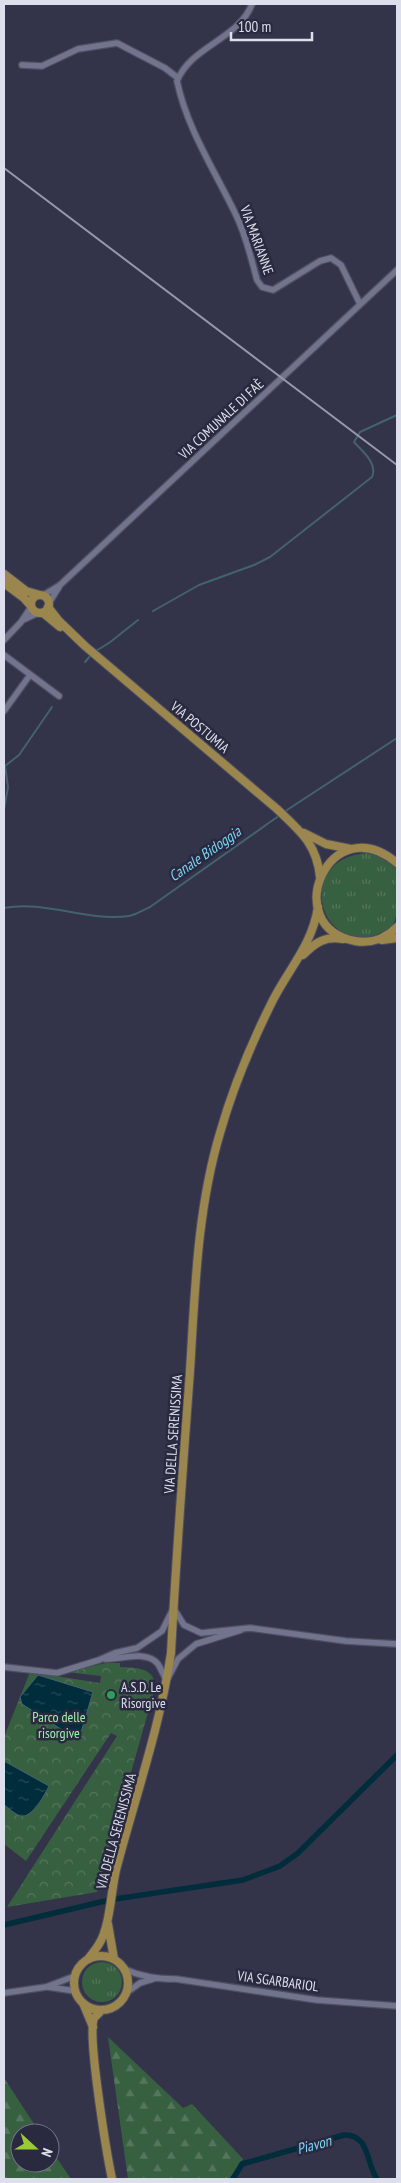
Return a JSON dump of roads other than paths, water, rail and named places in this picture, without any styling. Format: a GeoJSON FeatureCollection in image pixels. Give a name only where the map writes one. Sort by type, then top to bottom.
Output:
{"type":"FeatureCollection","features":[{"type":"Feature","properties":{"kind":"main road"},"geometry":{"type":"LineString","coordinates":[[4,574],[26,591],[41,596]]}},
{"type":"Feature","properties":{"kind":"main road","name":"VIA POSTUMIA"},"geometry":{"type":"LineString","coordinates":[[4,583],[40,608],[297,828],[317,856],[320,877],[317,889],[318,907],[313,930],[297,962]]}},
{"type":"Feature","properties":{"kind":"main road"},"geometry":{"type":"LineString","coordinates":[[40,608],[41,596]]}},
{"type":"Feature","properties":{"kind":"main road"},"geometry":{"type":"LineString","coordinates":[[40,608],[33,598],[41,596]]}},
{"type":"Feature","properties":{"kind":"main road","name":"VIA POSTUMIA"},"geometry":{"type":"LineString","coordinates":[[297,828],[326,844],[353,849],[375,850],[397,857]]}},
{"type":"Feature","properties":{"kind":"main road"},"geometry":{"type":"LineString","coordinates":[[320,877],[329,863],[339,855],[353,849]]}},
{"type":"Feature","properties":{"kind":"main road"},"geometry":{"type":"LineString","coordinates":[[388,855],[397,863]]}},
{"type":"Feature","properties":{"kind":"main road"},"geometry":{"type":"LineString","coordinates":[[318,907],[328,926],[336,934],[348,940]]}},
{"type":"Feature","properties":{"kind":"main road"},"geometry":{"type":"LineString","coordinates":[[373,941],[387,936],[397,927]]}},
{"type":"Feature","properties":{"kind":"main road"},"geometry":{"type":"LineString","coordinates":[[297,962],[317,942],[331,937],[361,942],[397,938]]}},
{"type":"Feature","properties":{"kind":"main road","name":"VIA DELLA SERENISSIMA"},"geometry":{"type":"LineString","coordinates":[[88,1959],[100,1944],[107,1920],[116,1872],[156,1732],[167,1682],[171,1653],[197,1262],[206,1190],[220,1132],[252,1041],[275,997],[297,962]]}},
{"type":"Feature","properties":{"kind":"main road","name":"VIA DELLA SERENISSIMA"},"geometry":{"type":"LineString","coordinates":[[107,1920],[114,1959]]}},
{"type":"Feature","properties":{"kind":"main road"},"geometry":{"type":"LineString","coordinates":[[93,2028],[83,2003],[75,1991],[75,1976],[78,1969],[88,1959],[96,1956],[114,1959],[124,1969],[128,1985],[126,1993],[117,2005],[102,2010],[94,2018],[93,2028],[97,2073],[112,2179]]}},
{"type":"Feature","properties":{"kind":"main road"},"geometry":{"type":"LineString","coordinates":[[83,2003],[89,2007],[102,2010]]}},
{"type":"Feature","properties":{"kind":"street"},"geometry":{"type":"LineString","coordinates":[[22,66],[42,66],[78,49],[118,43],[165,68],[178,78],[183,69],[194,59],[245,19],[252,4]]}},
{"type":"Feature","properties":{"kind":"street","name":"VIA MARIANNE"},"geometry":{"type":"LineString","coordinates":[[178,78],[177,81],[183,104],[205,156],[240,225],[262,287],[273,290],[320,261],[331,258],[341,265],[360,304]]}},
{"type":"Feature","properties":{"kind":"street","name":"VIA COMUNALE DI FAÈ"},"geometry":{"type":"LineString","coordinates":[[4,640],[24,620],[40,608],[60,585],[397,270]]}},
{"type":"Feature","properties":{"kind":"street","name":"VIA COMUNALE DI FAÈ"},"geometry":{"type":"LineString","coordinates":[[41,596],[60,585]]}},
{"type":"Feature","properties":{"kind":"street"},"geometry":{"type":"LineString","coordinates":[[4,655],[59,696]]}},
{"type":"Feature","properties":{"kind":"street"},"geometry":{"type":"LineString","coordinates":[[4,711],[30,676]]}},
{"type":"Feature","properties":{"kind":"street"},"geometry":{"type":"LineString","coordinates":[[174,1608],[184,1625],[194,1632],[242,1630]]}},
{"type":"Feature","properties":{"kind":"street"},"geometry":{"type":"LineString","coordinates":[[4,1667],[57,1673],[115,1653],[136,1648],[153,1639],[162,1631],[174,1608]]}},
{"type":"Feature","properties":{"kind":"street"},"geometry":{"type":"LineString","coordinates":[[167,1682],[178,1659],[196,1644],[250,1628],[346,1640],[397,1644]]}},
{"type":"Feature","properties":{"kind":"street"},"geometry":{"type":"LineString","coordinates":[[102,1659],[140,1656],[151,1659],[157,1663],[167,1682]]}},
{"type":"Feature","properties":{"kind":"street","name":"VIA SGARBARIOL"},"geometry":{"type":"LineString","coordinates":[[124,1969],[137,1975],[155,1978],[176,1979],[317,2000],[397,2006]]}},
{"type":"Feature","properties":{"kind":"street"},"geometry":{"type":"LineString","coordinates":[[4,1993],[46,1987],[75,1976]]}},
{"type":"Feature","properties":{"kind":"street","name":"VIA SGARBARIOL"},"geometry":{"type":"LineString","coordinates":[[126,1993],[140,1983],[155,1978]]}},
{"type":"Feature","properties":{"kind":"street"},"geometry":{"type":"LineString","coordinates":[[46,1987],[75,1991]]}},
{"type":"Feature","properties":{"kind":"water"},"geometry":{"type":"Polygon","coordinates":[[[38,1675],[93,1692],[82,1729],[77,1735],[67,1733],[22,1704],[20,1697],[38,1675]]]}},
{"type":"Feature","properties":{"kind":"water"},"geometry":{"type":"Polygon","coordinates":[[[4,1761],[49,1786],[38,1805],[25,1816],[18,1815],[4,1805],[4,1761]]]}},
{"type":"Feature","properties":{"kind":"waterway"},"geometry":{"type":"LineString","coordinates":[[153,611],[199,585],[254,565],[270,557],[372,477],[373,467],[371,462],[354,442],[360,432],[397,415]]}},
{"type":"Feature","properties":{"kind":"waterway"},"geometry":{"type":"LineString","coordinates":[[94,652],[109,643],[138,620]]}},
{"type":"Feature","properties":{"kind":"waterway"},"geometry":{"type":"LineString","coordinates":[[85,662],[91,655]]}},
{"type":"Feature","properties":{"kind":"waterway"},"geometry":{"type":"LineString","coordinates":[[4,809],[8,787],[5,766],[19,755],[52,707]]}},
{"type":"Feature","properties":{"kind":"waterway","name":"Canale Bidoggia"},"geometry":{"type":"LineString","coordinates":[[284,812],[397,738]]}},
{"type":"Feature","properties":{"kind":"waterway","name":"Canale Bidoggia"},"geometry":{"type":"LineString","coordinates":[[4,908],[19,906],[35,907],[113,917],[134,915],[150,907],[280,815]]}},
{"type":"Feature","properties":{"kind":"waterway"},"geometry":{"type":"LineString","coordinates":[[115,1899],[243,1880],[280,1866],[298,1853],[397,1755]]}},
{"type":"Feature","properties":{"kind":"waterway"},"geometry":{"type":"LineString","coordinates":[[4,1925],[105,1901]]}},
{"type":"Feature","properties":{"kind":"waterway","name":"Piavon"},"geometry":{"type":"LineString","coordinates":[[233,2179],[242,2164],[344,2135],[359,2139],[377,2179]]}},
{"type":"Feature","properties":{"kind":"railway"},"geometry":{"type":"LineString","coordinates":[[4,168],[397,465]]}},
{"type":"Feature","properties":{"kind":"place","name":"A.S.D. Le Risorgive"},"geometry":{"type":"Point","coordinates":[111,1695]}},
{"type":"Feature","properties":{"kind":"park label","name":"Parco delle risorgive"},"geometry":{"type":"Point","coordinates":[59,1725]}}]}
